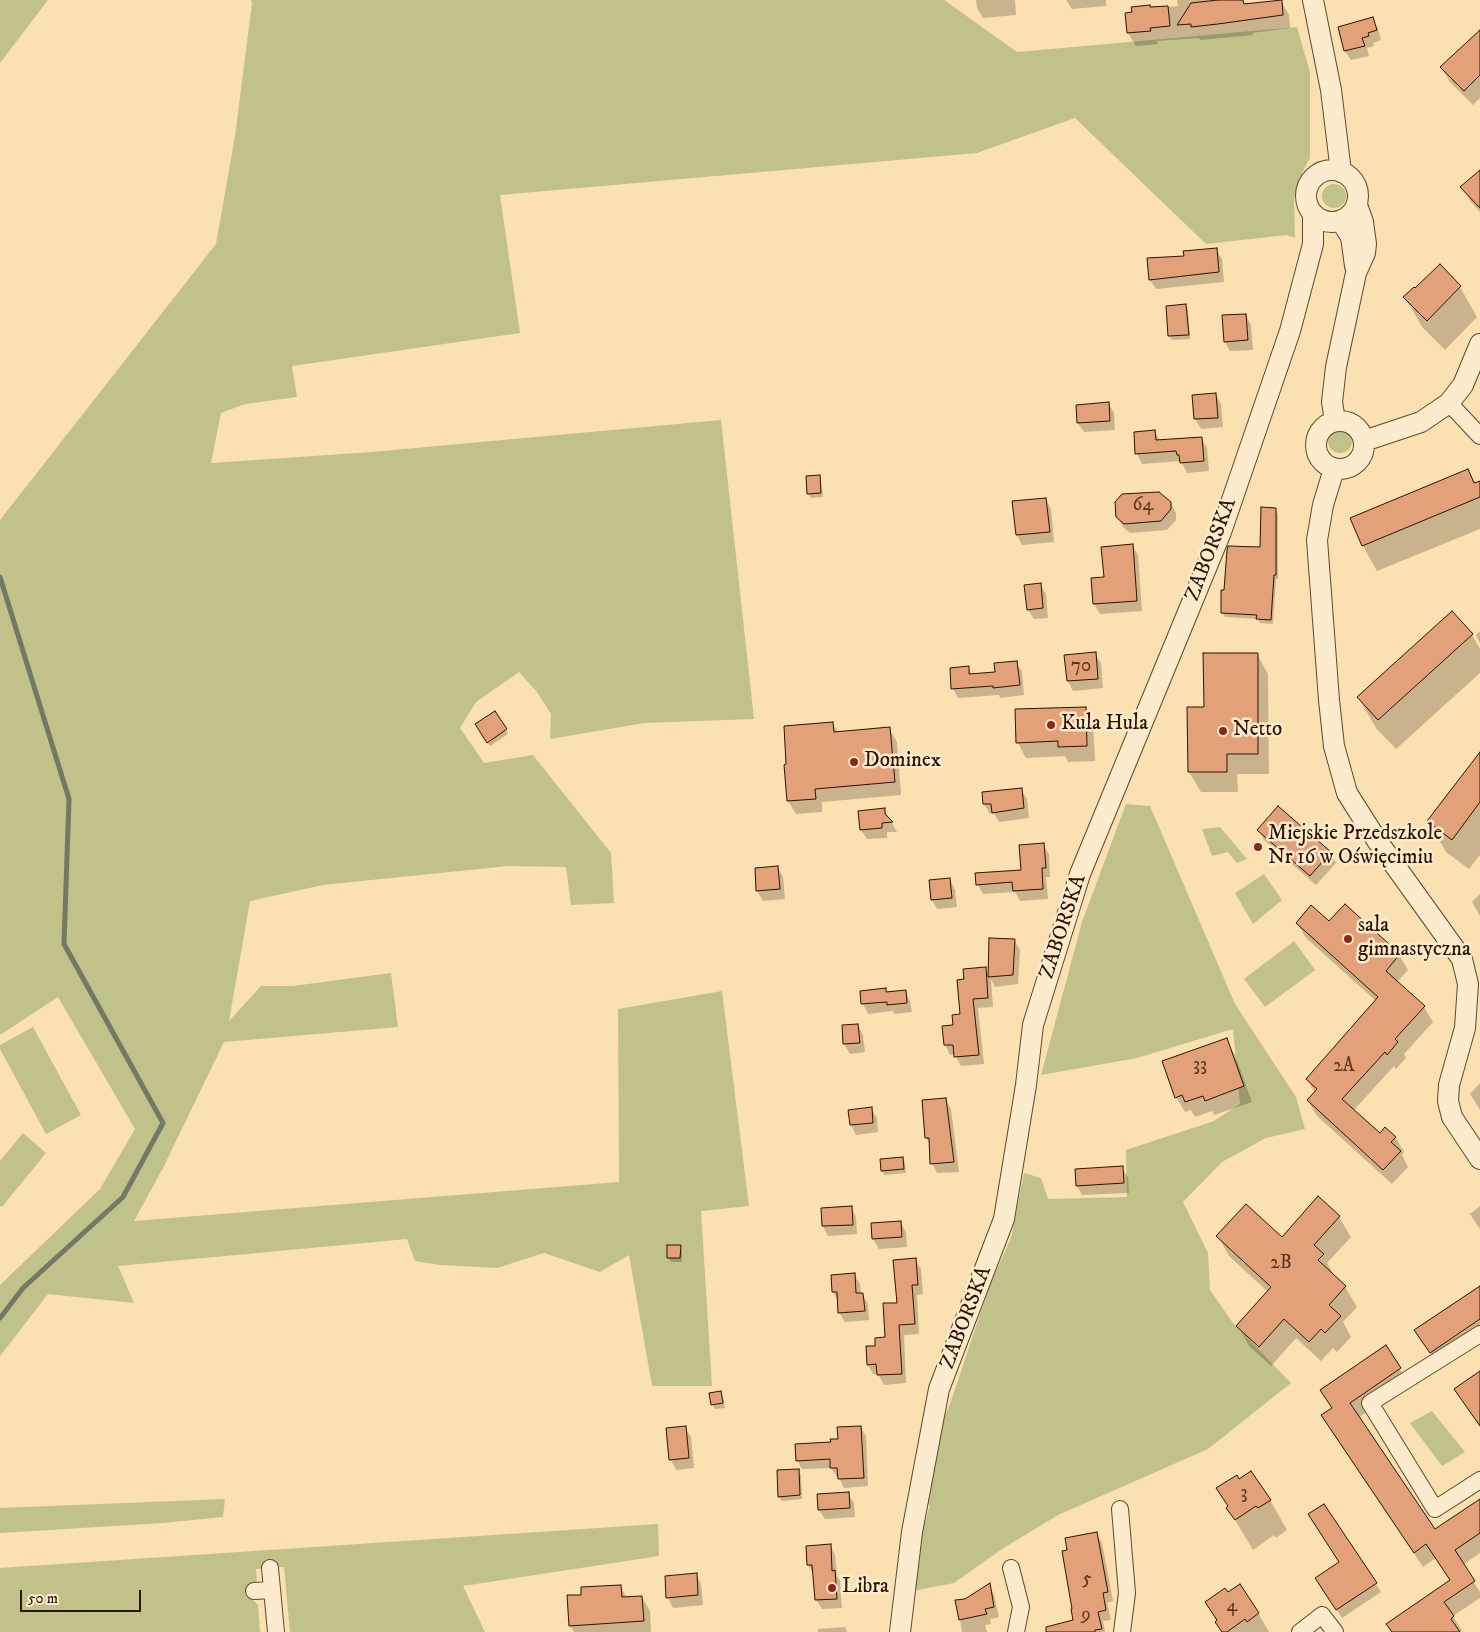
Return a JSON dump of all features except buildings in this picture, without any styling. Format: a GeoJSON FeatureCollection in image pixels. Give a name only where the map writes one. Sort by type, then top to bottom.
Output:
{"type":"FeatureCollection","features":[{"type":"Feature","properties":{"kind":"street"},"geometry":{"type":"LineString","coordinates":[[1313,0],[1331,90],[1332,171]]}},
{"type":"Feature","properties":{"kind":"street"},"geometry":{"type":"LineString","coordinates":[[1337,222],[1353,212],[1357,205],[1358,197],[1354,182],[1348,176],[1332,171],[1311,180],[1306,196],[1307,204],[1313,214],[1323,221],[1337,222],[1348,231],[1353,243],[1356,273]]}},
{"type":"Feature","properties":{"kind":"street"},"geometry":{"type":"LineString","coordinates":[[1335,421],[1332,402],[1336,367],[1356,273],[1365,253],[1366,244],[1363,222],[1357,205]]}},
{"type":"Feature","properties":{"kind":"street","name":"ZABORSKA"},"geometry":{"type":"LineString","coordinates":[[900,1632],[912,1532],[939,1389],[1004,1219],[1026,1085],[1033,1025],[1080,874],[1220,532],[1290,331],[1313,244],[1313,214]]}},
{"type":"Feature","properties":{"kind":"street","name":"ZABORSKA"},"geometry":{"type":"LineString","coordinates":[[1313,244],[1337,222]]}},
{"type":"Feature","properties":{"kind":"street"},"geometry":{"type":"LineString","coordinates":[[1364,441],[1421,422],[1449,403],[1463,384],[1480,344]]}},
{"type":"Feature","properties":{"kind":"street"},"geometry":{"type":"LineString","coordinates":[[1449,403],[1480,436]]}},
{"type":"Feature","properties":{"kind":"street"},"geometry":{"type":"LineString","coordinates":[[1343,420],[1357,427],[1362,433],[1364,441],[1362,457],[1357,463],[1342,469],[1327,465],[1321,460],[1316,444],[1317,436],[1321,429],[1327,424],[1343,420]]}},
{"type":"Feature","properties":{"kind":"street"},"geometry":{"type":"LineString","coordinates":[[1334,468],[1323,505],[1318,540],[1334,746],[1347,793],[1378,842],[1462,959],[1474,984],[1465,1028],[1449,1085],[1448,1101],[1452,1117],[1480,1159]]}},
{"type":"Feature","properties":{"kind":"street"},"geometry":{"type":"LineString","coordinates":[[1480,1334],[1370,1403],[1435,1509],[1480,1480]]}},
{"type":"Feature","properties":{"kind":"street"},"geometry":{"type":"LineString","coordinates":[[1120,1509],[1127,1593],[1122,1632]]}},
{"type":"Feature","properties":{"kind":"street"},"geometry":{"type":"LineString","coordinates":[[270,1568],[276,1632]]}},
{"type":"Feature","properties":{"kind":"street"},"geometry":{"type":"LineString","coordinates":[[1011,1568],[1021,1606],[1016,1632]]}},
{"type":"Feature","properties":{"kind":"street"},"geometry":{"type":"LineString","coordinates":[[254,1591],[272,1590]]}},
{"type":"Feature","properties":{"kind":"street"},"geometry":{"type":"LineString","coordinates":[[1300,1632],[1322,1615],[1335,1632]]}},
{"type":"Feature","properties":{"kind":"green space"},"geometry":{"type":"Polygon","coordinates":[[[0,0],[48,0],[0,63],[0,0]]]}},
{"type":"Feature","properties":{"kind":"green space"},"geometry":{"type":"Polygon","coordinates":[[[251,0],[944,0],[1017,52],[1297,27],[1310,72],[1310,158],[1303,171],[1294,198],[1295,238],[1287,235],[1206,244],[1075,118],[977,153],[500,195],[520,333],[292,366],[297,397],[245,404],[221,413],[211,463],[372,452],[721,420],[754,719],[644,723],[550,739],[551,714],[537,692],[519,672],[476,702],[460,728],[484,763],[533,755],[611,853],[614,903],[571,905],[566,867],[508,866],[323,885],[250,901],[229,1021],[261,986],[293,986],[391,973],[398,1027],[224,1042],[163,1168],[134,1221],[619,1182],[618,1009],[722,991],[749,1206],[701,1211],[712,1386],[652,1386],[629,1255],[600,1272],[544,1253],[497,1268],[440,1265],[415,1261],[407,1239],[118,1266],[134,1303],[48,1294],[0,1356],[0,1285],[100,1189],[135,1129],[58,997],[0,1035],[0,520],[216,244],[235,136],[251,0]]]}},
{"type":"Feature","properties":{"kind":"green space"},"geometry":{"type":"Polygon","coordinates":[[[1334,184],[1343,187],[1346,196],[1343,205],[1334,208],[1325,205],[1322,196],[1325,187],[1334,184]]]}},
{"type":"Feature","properties":{"kind":"green space"},"geometry":{"type":"Polygon","coordinates":[[[1340,429],[1348,433],[1352,441],[1348,449],[1340,453],[1332,449],[1328,441],[1332,433],[1340,429]]]}},
{"type":"Feature","properties":{"kind":"green space"},"geometry":{"type":"Polygon","coordinates":[[[1126,804],[1150,806],[1235,1004],[1296,1097],[1305,1129],[1266,1138],[1222,1162],[1183,1202],[1208,1253],[1210,1290],[1233,1323],[1291,1383],[1208,1449],[1058,1515],[1002,1549],[954,1583],[912,1591],[916,1553],[930,1505],[924,1501],[938,1430],[950,1404],[990,1285],[1011,1238],[1024,1173],[1041,1178],[1048,1199],[1127,1197],[1126,1150],[1214,1121],[1240,1104],[1233,1029],[1137,1058],[1041,1075],[1082,922],[1126,804]]]}},
{"type":"Feature","properties":{"kind":"green space"},"geometry":{"type":"Polygon","coordinates":[[[1220,827],[1247,859],[1237,863],[1228,852],[1212,856],[1202,829],[1220,827]]]}},
{"type":"Feature","properties":{"kind":"green space"},"geometry":{"type":"Polygon","coordinates":[[[1264,874],[1282,900],[1253,924],[1235,893],[1264,874]]]}},
{"type":"Feature","properties":{"kind":"green space"},"geometry":{"type":"Polygon","coordinates":[[[1294,941],[1315,970],[1265,1007],[1244,979],[1294,941]]]}},
{"type":"Feature","properties":{"kind":"green space"},"geometry":{"type":"Polygon","coordinates":[[[33,1027],[81,1115],[46,1134],[0,1049],[0,1045],[33,1027]]]}},
{"type":"Feature","properties":{"kind":"green space"},"geometry":{"type":"Polygon","coordinates":[[[23,1133],[46,1153],[2,1207],[0,1206],[0,1161],[23,1133]]]}},
{"type":"Feature","properties":{"kind":"green space"},"geometry":{"type":"Polygon","coordinates":[[[1432,1411],[1465,1452],[1442,1466],[1410,1423],[1432,1411]]]}},
{"type":"Feature","properties":{"kind":"green space"},"geometry":{"type":"Polygon","coordinates":[[[225,1499],[223,1517],[163,1523],[0,1533],[0,1508],[225,1499]]]}},
{"type":"Feature","properties":{"kind":"green space"},"geometry":{"type":"Polygon","coordinates":[[[658,1524],[659,1556],[463,1586],[485,1632],[290,1632],[284,1567],[256,1569],[257,1581],[253,1584],[250,1597],[258,1605],[260,1632],[0,1632],[0,1568],[658,1524]]]}},
{"type":"Feature","properties":{"kind":"waterway"},"geometry":{"type":"LineString","coordinates":[[0,577],[69,799],[64,944],[163,1123],[123,1197],[23,1288],[0,1318]]}},
{"type":"Feature","properties":{"kind":"place","name":"Kula Hula"},"geometry":{"type":"Point","coordinates":[1051,725]}},
{"type":"Feature","properties":{"kind":"place","name":"Netto"},"geometry":{"type":"Point","coordinates":[1223,731]}},
{"type":"Feature","properties":{"kind":"place","name":"Dominex"},"geometry":{"type":"Point","coordinates":[854,762]}},
{"type":"Feature","properties":{"kind":"place","name":"Miejskie Przedszkole Nr 16 w Oświęcimiu"},"geometry":{"type":"Point","coordinates":[1258,847]}},
{"type":"Feature","properties":{"kind":"place","name":"sala gimnastyczna"},"geometry":{"type":"Point","coordinates":[1348,939]}},
{"type":"Feature","properties":{"kind":"place","name":"Libra"},"geometry":{"type":"Point","coordinates":[832,1588]}}]}
